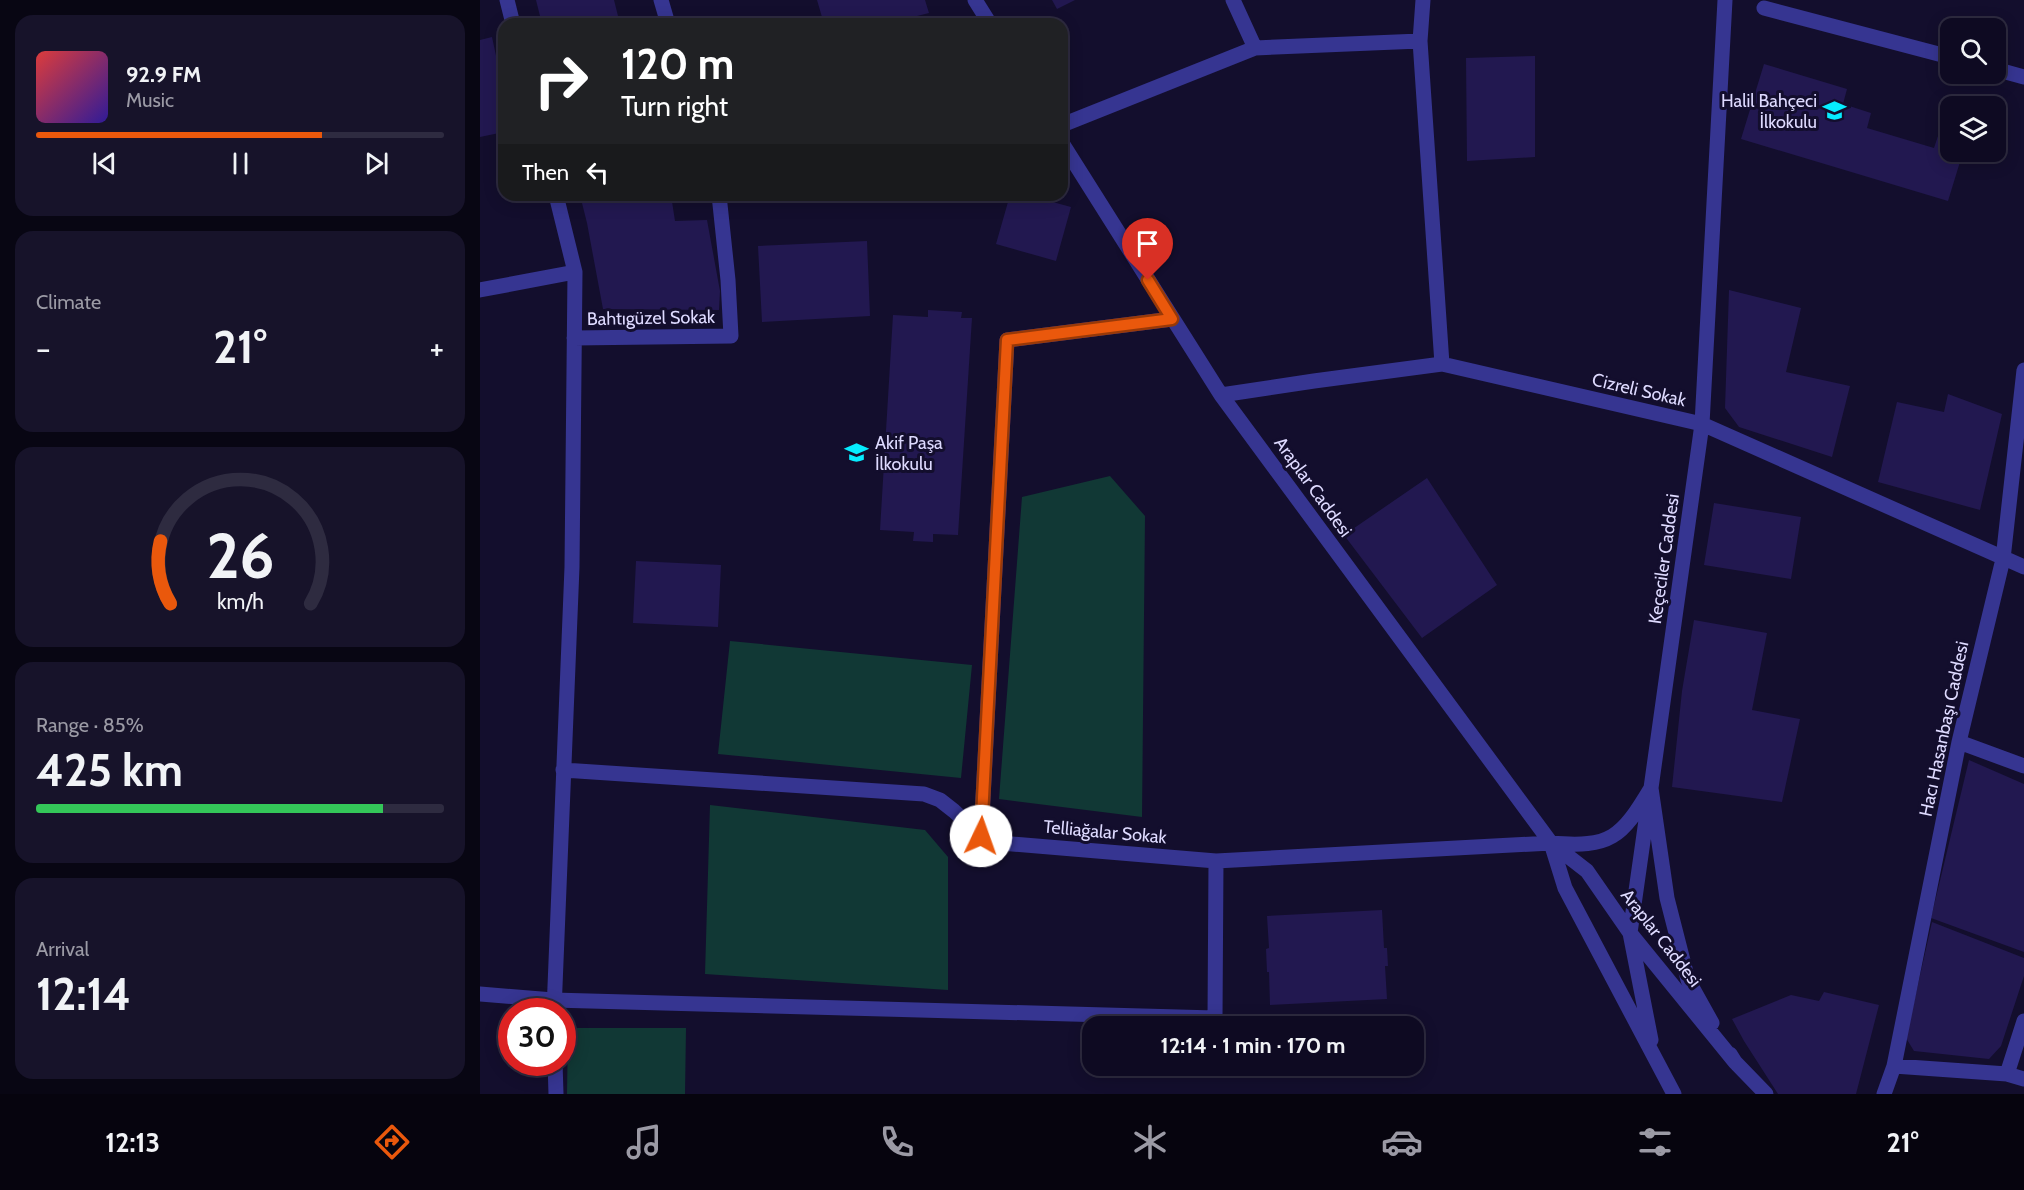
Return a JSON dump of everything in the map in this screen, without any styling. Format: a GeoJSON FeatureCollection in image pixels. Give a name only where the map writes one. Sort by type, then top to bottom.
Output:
{"type":"FeatureCollection","features":[{"type":"Feature","properties":{"kind":"street"},"geometry":{"type":"LineString","coordinates":[[507,0],[512,18]]}},
{"type":"Feature","properties":{"kind":"street"},"geometry":{"type":"LineString","coordinates":[[661,0],[666,18]]}},
{"type":"Feature","properties":{"kind":"street"},"geometry":{"type":"LineString","coordinates":[[975,0],[986,18]]}},
{"type":"Feature","properties":{"kind":"street"},"geometry":{"type":"LineString","coordinates":[[1233,0],[1256,48]]}},
{"type":"Feature","properties":{"kind":"street"},"geometry":{"type":"LineString","coordinates":[[1423,0],[1420,41],[1442,364]]}},
{"type":"Feature","properties":{"kind":"street","name":"Keçeciler Caddesi"},"geometry":{"type":"LineString","coordinates":[[1725,0],[1702,424],[1651,788],[1667,898],[1688,980],[1735,1062],[1766,1094]]}},
{"type":"Feature","properties":{"kind":"street"},"geometry":{"type":"LineString","coordinates":[[1764,8],[1940,54]]}},
{"type":"Feature","properties":{"kind":"street"},"geometry":{"type":"LineString","coordinates":[[1068,123],[1256,48],[1420,41]]}},
{"type":"Feature","properties":{"kind":"street"},"geometry":{"type":"LineString","coordinates":[[2006,72],[2024,77]]}},
{"type":"Feature","properties":{"kind":"street","name":"Araplar Caddesi"},"geometry":{"type":"LineString","coordinates":[[1068,153],[1221,395],[1551,843],[1587,871],[1630,933],[1735,1062]]}},
{"type":"Feature","properties":{"kind":"street"},"geometry":{"type":"LineString","coordinates":[[554,998],[572,567],[575,272],[557,201]]}},
{"type":"Feature","properties":{"kind":"street","name":"Bahtıgüzel Sokak"},"geometry":{"type":"LineString","coordinates":[[574,338],[730,336],[728,280],[719,201]]}},
{"type":"Feature","properties":{"kind":"street"},"geometry":{"type":"LineString","coordinates":[[480,290],[575,272]]}},
{"type":"Feature","properties":{"kind":"street"},"geometry":{"type":"LineString","coordinates":[[981,836],[1007,340],[1172,319]]}},
{"type":"Feature","properties":{"kind":"street","name":"Cizreli Sokak"},"geometry":{"type":"LineString","coordinates":[[1221,395],[1442,364],[1702,424],[2024,567]]}},
{"type":"Feature","properties":{"kind":"street","name":"Hacı Hasanbaşı Caddesi"},"geometry":{"type":"LineString","coordinates":[[1884,1094],[1894,1066],[1959,742],[2003,559],[2024,370]]}},
{"type":"Feature","properties":{"kind":"street"},"geometry":{"type":"LineString","coordinates":[[1959,742],[2024,766]]}},
{"type":"Feature","properties":{"kind":"street","name":"Telliağalar Sokak"},"geometry":{"type":"LineString","coordinates":[[563,770],[924,794],[940,800],[981,836],[1000,843],[1216,861],[1551,843],[1583,846],[1608,840],[1631,821],[1651,788]]}},
{"type":"Feature","properties":{"kind":"street"},"geometry":{"type":"LineString","coordinates":[[1651,788],[1630,933],[1654,1057]]}},
{"type":"Feature","properties":{"kind":"street","name":"Araplar Caddesi"},"geometry":{"type":"LineString","coordinates":[[1551,843],[1565,888],[1674,1094]]}},
{"type":"Feature","properties":{"kind":"street"},"geometry":{"type":"LineString","coordinates":[[576,1005],[1215,1018],[1216,861]]}},
{"type":"Feature","properties":{"kind":"street"},"geometry":{"type":"LineString","coordinates":[[480,994],[507,998]]}},
{"type":"Feature","properties":{"kind":"street"},"geometry":{"type":"LineString","coordinates":[[2007,1074],[2024,1021]]}},
{"type":"Feature","properties":{"kind":"street"},"geometry":{"type":"LineString","coordinates":[[1894,1066],[2007,1074],[2024,1079]]}},
{"type":"Feature","properties":{"kind":"street"},"geometry":{"type":"LineString","coordinates":[[555,1076],[555,1094]]}},
{"type":"Feature","properties":{"kind":"green space"},"geometry":{"type":"Polygon","coordinates":[[[1110,476],[1145,516],[1142,817],[999,799],[1022,497],[1110,476]]]}},
{"type":"Feature","properties":{"kind":"green space"},"geometry":{"type":"Polygon","coordinates":[[[730,641],[972,665],[961,778],[718,754],[730,641]]]}},
{"type":"Feature","properties":{"kind":"green space"},"geometry":{"type":"Polygon","coordinates":[[[710,805],[925,830],[948,857],[948,990],[705,974],[710,805]]]}},
{"type":"Feature","properties":{"kind":"green space"},"geometry":{"type":"Polygon","coordinates":[[[576,1028],[686,1028],[685,1094],[567,1094],[567,1076],[576,1076],[576,1028]]]}},
{"type":"Feature","properties":{"kind":"building"},"geometry":{"type":"Polygon","coordinates":[[[536,0],[614,0],[618,18],[540,18],[536,0]]]}},
{"type":"Feature","properties":{"kind":"building"},"geometry":{"type":"Polygon","coordinates":[[[817,0],[925,0],[929,13],[909,18],[822,18],[817,0]]]}},
{"type":"Feature","properties":{"kind":"building"},"geometry":{"type":"Polygon","coordinates":[[[1052,0],[1075,0],[1057,9],[1052,0]]]}},
{"type":"Feature","properties":{"kind":"building"},"geometry":{"type":"Polygon","coordinates":[[[492,37],[498,65],[498,133],[480,137],[480,40],[492,37]]]}},
{"type":"Feature","properties":{"kind":"building"},"geometry":{"type":"Polygon","coordinates":[[[1535,56],[1535,157],[1467,161],[1466,58],[1535,56]]]}},
{"type":"Feature","properties":{"kind":"building"},"geometry":{"type":"Polygon","coordinates":[[[1764,64],[1847,89],[1843,104],[1871,113],[1867,128],[1934,148],[1940,133],[1940,162],[1960,162],[1948,201],[1741,139],[1764,64]]]}},
{"type":"Feature","properties":{"kind":"building"},"geometry":{"type":"Polygon","coordinates":[[[582,201],[672,201],[675,221],[707,220],[720,291],[719,310],[603,309],[582,201]]]}},
{"type":"Feature","properties":{"kind":"building"},"geometry":{"type":"Polygon","coordinates":[[[1008,201],[1049,201],[1071,207],[1056,261],[996,244],[1008,201]]]}},
{"type":"Feature","properties":{"kind":"building"},"geometry":{"type":"Polygon","coordinates":[[[867,241],[870,316],[762,322],[758,246],[867,241]]]}},
{"type":"Feature","properties":{"kind":"building"},"geometry":{"type":"Polygon","coordinates":[[[1729,290],[1801,308],[1786,372],[1850,386],[1832,457],[1739,427],[1725,408],[1729,290]]]}},
{"type":"Feature","properties":{"kind":"building"},"geometry":{"type":"Polygon","coordinates":[[[928,310],[962,312],[961,318],[972,318],[958,535],[933,534],[933,542],[913,541],[914,532],[880,530],[893,315],[928,317],[928,310]]]}},
{"type":"Feature","properties":{"kind":"building"},"geometry":{"type":"Polygon","coordinates":[[[1948,394],[2002,414],[1980,510],[1878,482],[1897,402],[1944,412],[1948,394]]]}},
{"type":"Feature","properties":{"kind":"building"},"geometry":{"type":"Polygon","coordinates":[[[1427,478],[1497,585],[1422,638],[1344,535],[1427,478]]]}},
{"type":"Feature","properties":{"kind":"building"},"geometry":{"type":"Polygon","coordinates":[[[1714,503],[1801,517],[1791,579],[1704,565],[1714,503]]]}},
{"type":"Feature","properties":{"kind":"building"},"geometry":{"type":"Polygon","coordinates":[[[636,561],[721,565],[718,627],[633,623],[636,561]]]}},
{"type":"Feature","properties":{"kind":"building"},"geometry":{"type":"Polygon","coordinates":[[[1694,620],[1767,633],[1752,710],[1800,719],[1782,802],[1672,787],[1682,691],[1694,620]]]}},
{"type":"Feature","properties":{"kind":"building"},"geometry":{"type":"Polygon","coordinates":[[[1969,760],[2024,784],[2024,952],[1931,918],[1969,760]]]}},
{"type":"Feature","properties":{"kind":"building"},"geometry":{"type":"Polygon","coordinates":[[[1382,910],[1384,948],[1387,948],[1388,966],[1385,966],[1387,999],[1270,1005],[1266,949],[1269,948],[1267,916],[1382,910]]]}},
{"type":"Feature","properties":{"kind":"building"},"geometry":{"type":"Polygon","coordinates":[[[1932,922],[2024,958],[2024,976],[2001,1046],[1989,1059],[1914,1051],[1906,1038],[1932,922]]]}},
{"type":"Feature","properties":{"kind":"building"},"geometry":{"type":"Polygon","coordinates":[[[1824,992],[1879,1005],[1856,1094],[1778,1094],[1732,1019],[1791,995],[1819,1001],[1824,992]]]}},
{"type":"Feature","properties":{"kind":"place","name":"Halil Bahçeci İlkokulu"},"geometry":{"type":"Point","coordinates":[1835,111]}},
{"type":"Feature","properties":{"kind":"place","name":"Akif Paşa İlkokulu"},"geometry":{"type":"Point","coordinates":[857,453]}},
{"type":"Feature","properties":{"kind":"route"},"geometry":{"type":"LineString","coordinates":[[981,836],[1007,340],[1172,319],[1148,280]]}}]}
